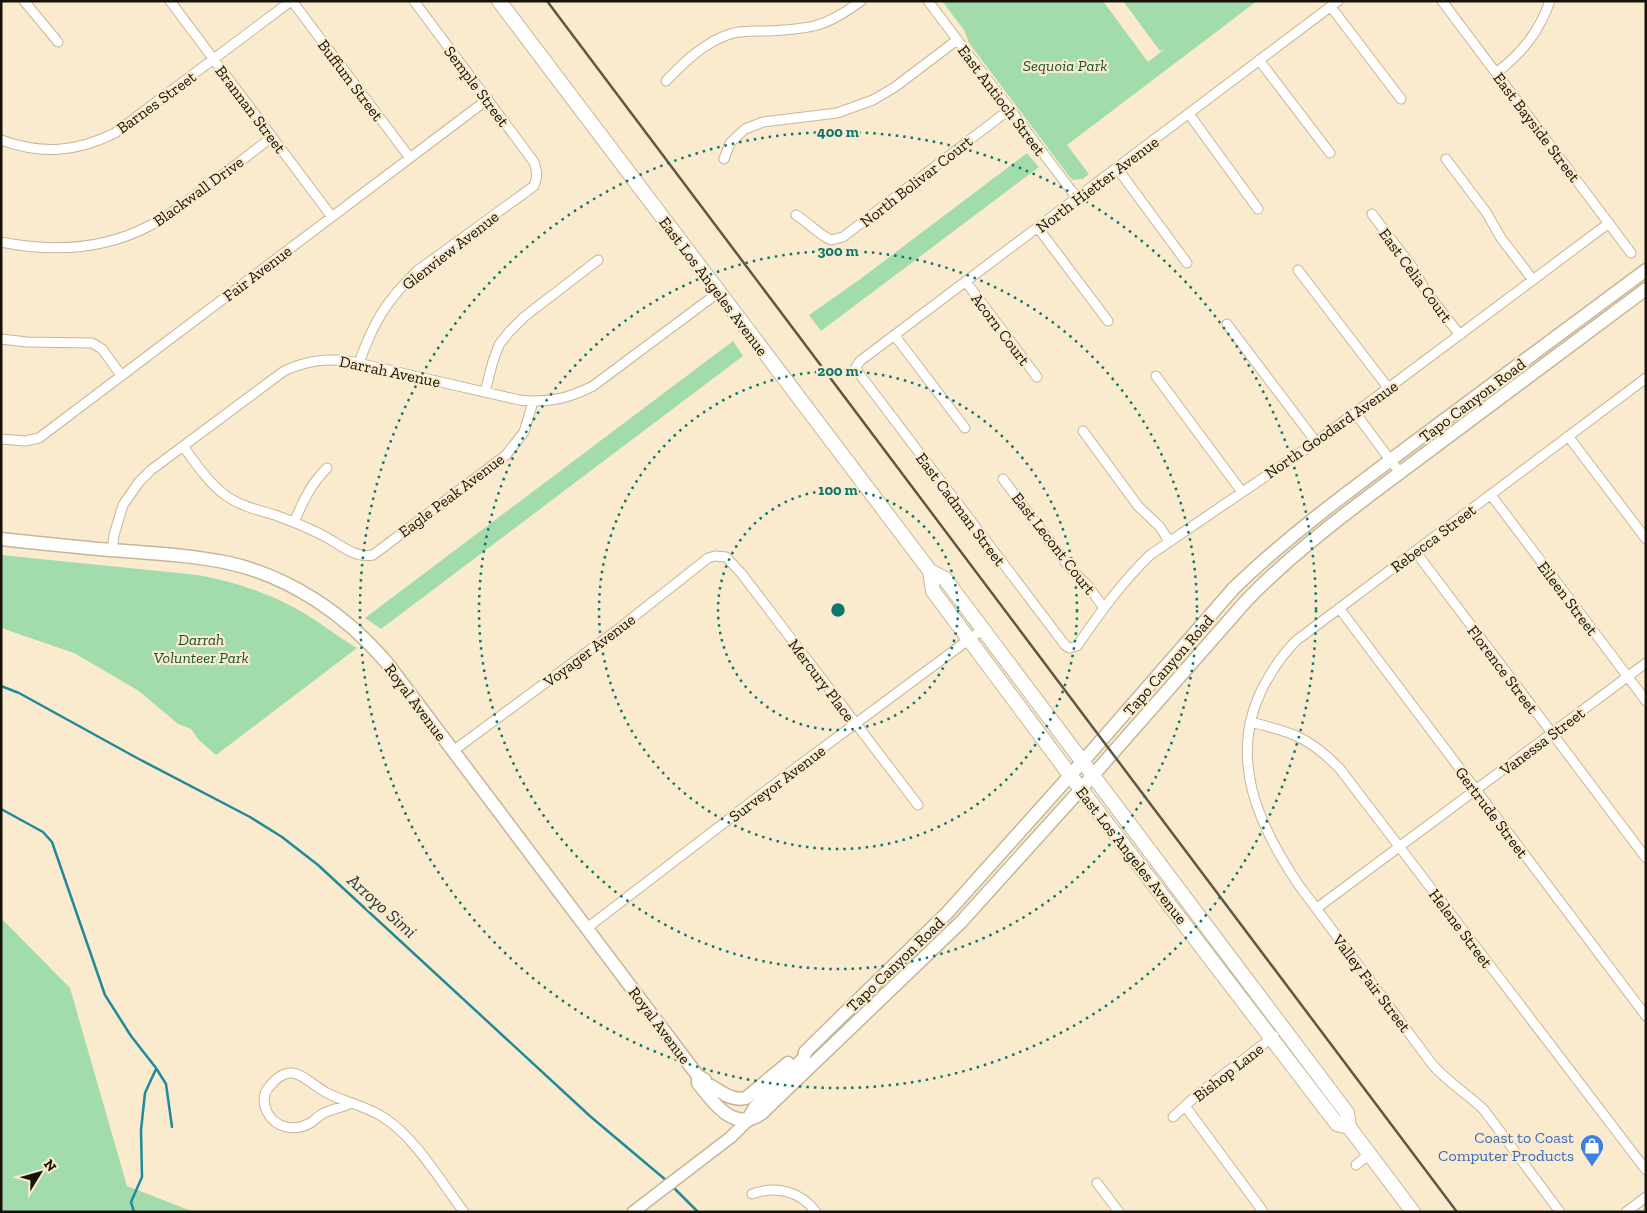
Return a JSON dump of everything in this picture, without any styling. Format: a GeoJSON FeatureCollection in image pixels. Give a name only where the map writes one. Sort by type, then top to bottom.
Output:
{"type":"FeatureCollection","features":[{"type":"Feature","properties":{"kind":"main road","name":"East Los Angeles Avenue"},"geometry":{"type":"LineString","coordinates":[[499,1],[930,571],[945,579],[983,629],[1347,1113],[1349,1127],[1413,1212]]}},
{"type":"Feature","properties":{"kind":"main road","name":"Tapo Canyon Road"},"geometry":{"type":"LineString","coordinates":[[747,1121],[755,1107],[804,1058],[805,1052],[948,913],[1083,762],[1234,588],[1284,542],[1646,270]]}},
{"type":"Feature","properties":{"kind":"main road","name":"Tapo Canyon Road"},"geometry":{"type":"LineString","coordinates":[[747,1121],[755,1119],[762,1113],[961,922],[1265,581],[1295,554],[1400,473],[1646,289]]}},
{"type":"Feature","properties":{"kind":"main road","name":"Royal Avenue"},"geometry":{"type":"LineString","coordinates":[[1,539],[177,555],[230,563],[272,577],[316,600],[349,624],[374,648],[698,1076],[747,1121]]}},
{"type":"Feature","properties":{"kind":"main road","name":"East Los Angeles Avenue"},"geometry":{"type":"LineString","coordinates":[[930,571],[932,591],[1070,775],[1337,1124],[1349,1127]]}},
{"type":"Feature","properties":{"kind":"main road"},"geometry":{"type":"LineString","coordinates":[[711,1086],[730,1098],[739,1100],[746,1098],[799,1053],[805,1052]]}},
{"type":"Feature","properties":{"kind":"main road","name":"Royal Avenue"},"geometry":{"type":"LineString","coordinates":[[698,1076],[698,1083],[701,1087],[728,1115],[738,1120],[747,1121]]}},
{"type":"Feature","properties":{"kind":"street"},"geometry":{"type":"LineString","coordinates":[[24,1],[58,42]]}},
{"type":"Feature","properties":{"kind":"street","name":"Brannan Street"},"geometry":{"type":"LineString","coordinates":[[170,1],[332,217]]}},
{"type":"Feature","properties":{"kind":"street","name":"Barnes Street"},"geometry":{"type":"LineString","coordinates":[[1,140],[36,149],[57,150],[77,148],[97,142],[115,133],[291,1]]}},
{"type":"Feature","properties":{"kind":"street","name":"Buffum Street"},"geometry":{"type":"LineString","coordinates":[[291,1],[410,158]]}},
{"type":"Feature","properties":{"kind":"street","name":"Semple Street"},"geometry":{"type":"LineString","coordinates":[[414,1],[534,162],[538,172]]}},
{"type":"Feature","properties":{"kind":"street"},"geometry":{"type":"LineString","coordinates":[[666,81],[679,68],[712,42],[732,33],[797,29],[825,24],[842,15],[861,1]]}},
{"type":"Feature","properties":{"kind":"street","name":"East Antioch Street"},"geometry":{"type":"LineString","coordinates":[[928,1],[1077,198]]}},
{"type":"Feature","properties":{"kind":"street","name":"East Bayside Street"},"geometry":{"type":"LineString","coordinates":[[1442,1],[1631,253]]}},
{"type":"Feature","properties":{"kind":"street"},"geometry":{"type":"LineString","coordinates":[[1496,73],[1519,54],[1532,39],[1544,18],[1550,1]]}},
{"type":"Feature","properties":{"kind":"street"},"geometry":{"type":"LineString","coordinates":[[1335,4],[1402,99]]}},
{"type":"Feature","properties":{"kind":"street","name":"North Hietter Avenue"},"geometry":{"type":"LineString","coordinates":[[856,366],[860,361],[1335,4]]}},
{"type":"Feature","properties":{"kind":"street"},"geometry":{"type":"LineString","coordinates":[[724,159],[730,143],[745,129],[763,122],[837,113],[867,102],[895,87],[957,40]]}},
{"type":"Feature","properties":{"kind":"street"},"geometry":{"type":"LineString","coordinates":[[1260,60],[1330,153]]}},
{"type":"Feature","properties":{"kind":"street","name":"Fair Avenue"},"geometry":{"type":"LineString","coordinates":[[1,439],[25,441],[40,438],[488,100]]}},
{"type":"Feature","properties":{"kind":"street","name":"North Bolivar Court"},"geometry":{"type":"LineString","coordinates":[[796,215],[831,240],[843,237],[1010,109]]}},
{"type":"Feature","properties":{"kind":"street"},"geometry":{"type":"LineString","coordinates":[[1189,114],[1258,209]]}},
{"type":"Feature","properties":{"kind":"street","name":"Blackwall Drive"},"geometry":{"type":"LineString","coordinates":[[1,242],[48,249],[74,248],[100,244],[125,236],[171,214],[272,137]]}},
{"type":"Feature","properties":{"kind":"street"},"geometry":{"type":"LineString","coordinates":[[1446,159],[1486,212],[1501,238],[1533,280]]}},
{"type":"Feature","properties":{"kind":"street"},"geometry":{"type":"LineString","coordinates":[[1117,168],[1187,263]]}},
{"type":"Feature","properties":{"kind":"street","name":"Glenview Avenue"},"geometry":{"type":"LineString","coordinates":[[359,363],[369,335],[388,301],[417,271],[534,186],[538,172]]}},
{"type":"Feature","properties":{"kind":"street","name":"East Celia Court"},"geometry":{"type":"LineString","coordinates":[[1372,214],[1413,268],[1427,293],[1460,335]]}},
{"type":"Feature","properties":{"kind":"street","name":"North Goodard Avenue"},"geometry":{"type":"LineString","coordinates":[[1070,648],[1077,646],[1104,608],[1150,555],[1356,414],[1609,223]]}},
{"type":"Feature","properties":{"kind":"street"},"geometry":{"type":"LineString","coordinates":[[1038,228],[1108,321]]}},
{"type":"Feature","properties":{"kind":"street"},"geometry":{"type":"LineString","coordinates":[[485,392],[493,361],[500,345],[509,332],[524,317],[598,260]]}},
{"type":"Feature","properties":{"kind":"street"},"geometry":{"type":"LineString","coordinates":[[1298,270],[1389,389]]}},
{"type":"Feature","properties":{"kind":"street","name":"Acorn Court"},"geometry":{"type":"LineString","coordinates":[[966,282],[1036,377]]}},
{"type":"Feature","properties":{"kind":"street","name":"Darrah Avenue"},"geometry":{"type":"LineString","coordinates":[[112,550],[120,513],[130,493],[151,470],[284,371],[299,364],[314,360],[332,359],[359,363],[519,400],[533,402],[561,400],[579,394],[593,386],[718,292]]}},
{"type":"Feature","properties":{"kind":"street"},"geometry":{"type":"LineString","coordinates":[[1227,324],[1316,442]]}},
{"type":"Feature","properties":{"kind":"street"},"geometry":{"type":"LineString","coordinates":[[895,336],[965,428]]}},
{"type":"Feature","properties":{"kind":"street"},"geometry":{"type":"LineString","coordinates":[[1,340],[92,343],[102,349],[122,375]]}},
{"type":"Feature","properties":{"kind":"street","name":"East Cadman Street"},"geometry":{"type":"LineString","coordinates":[[856,366],[858,372],[1060,642],[1070,648]]}},
{"type":"Feature","properties":{"kind":"street"},"geometry":{"type":"LineString","coordinates":[[1156,376],[1242,492]]}},
{"type":"Feature","properties":{"kind":"street","name":"Rebecca Street"},"geometry":{"type":"LineString","coordinates":[[1250,722],[1261,692],[1279,659],[1297,640],[1645,380]]}},
{"type":"Feature","properties":{"kind":"street","name":"Eagle Peak Avenue"},"geometry":{"type":"LineString","coordinates":[[294,522],[324,536],[357,555],[373,555],[506,454],[524,432],[533,402]]}},
{"type":"Feature","properties":{"kind":"street"},"geometry":{"type":"LineString","coordinates":[[1356,414],[1400,473]]}},
{"type":"Feature","properties":{"kind":"street"},"geometry":{"type":"LineString","coordinates":[[1083,431],[1138,506],[1160,528],[1169,541]]}},
{"type":"Feature","properties":{"kind":"street"},"geometry":{"type":"LineString","coordinates":[[1568,436],[1646,539]]}},
{"type":"Feature","properties":{"kind":"street"},"geometry":{"type":"LineString","coordinates":[[183,446],[210,482],[227,496],[244,505],[294,522],[307,492],[317,478],[328,468]]}},
{"type":"Feature","properties":{"kind":"street","name":"East Lecont Court"},"geometry":{"type":"LineString","coordinates":[[1003,479],[1069,567],[1088,586],[1104,608]]}},
{"type":"Feature","properties":{"kind":"street","name":"Eileen Street"},"geometry":{"type":"LineString","coordinates":[[1490,494],[1646,701]]}},
{"type":"Feature","properties":{"kind":"street","name":"Florence Street"},"geometry":{"type":"LineString","coordinates":[[1415,551],[1646,858]]}},
{"type":"Feature","properties":{"kind":"street","name":"Voyager Avenue"},"geometry":{"type":"LineString","coordinates":[[453,751],[617,630],[708,558],[715,556],[726,557]]}},
{"type":"Feature","properties":{"kind":"street","name":"Mercury Place"},"geometry":{"type":"LineString","coordinates":[[726,557],[742,573],[918,805]]}},
{"type":"Feature","properties":{"kind":"street","name":"Gertrude Street"},"geometry":{"type":"LineString","coordinates":[[1339,608],[1646,1016]]}},
{"type":"Feature","properties":{"kind":"street","name":"Surveyor Avenue"},"geometry":{"type":"LineString","coordinates":[[587,928],[983,629]]}},
{"type":"Feature","properties":{"kind":"street","name":"Vanessa Street"},"geometry":{"type":"LineString","coordinates":[[1317,908],[1646,662]]}},
{"type":"Feature","properties":{"kind":"street","name":"Helene Street"},"geometry":{"type":"LineString","coordinates":[[1250,722],[1294,734],[1324,752],[1340,769],[1646,1170]]}},
{"type":"Feature","properties":{"kind":"street","name":"Valley Fair Street"},"geometry":{"type":"LineString","coordinates":[[1250,722],[1247,740],[1250,784],[1255,803],[1280,856],[1298,884],[1432,1064],[1484,1110],[1560,1212]]}},
{"type":"Feature","properties":{"kind":"street","name":"Bishop Lane"},"geometry":{"type":"LineString","coordinates":[[1173,1117],[1198,1094],[1284,1029]]}},
{"type":"Feature","properties":{"kind":"street"},"geometry":{"type":"LineString","coordinates":[[349,1104],[328,1110],[302,1126],[291,1129],[272,1121],[266,1109],[264,1097],[267,1089],[281,1075],[293,1073],[304,1076],[325,1092],[349,1104],[368,1109],[385,1118],[413,1145],[464,1212]]}},
{"type":"Feature","properties":{"kind":"street"},"geometry":{"type":"LineString","coordinates":[[1185,1106],[1262,1210]]}},
{"type":"Feature","properties":{"kind":"street","name":"Tapo Canyon Road"},"geometry":{"type":"LineString","coordinates":[[632,1212],[731,1138],[747,1121]]}},
{"type":"Feature","properties":{"kind":"street"},"geometry":{"type":"LineString","coordinates":[[1356,1165],[1369,1154]]}},
{"type":"Feature","properties":{"kind":"street"},"geometry":{"type":"LineString","coordinates":[[1097,1183],[1119,1212]]}},
{"type":"Feature","properties":{"kind":"street"},"geometry":{"type":"LineString","coordinates":[[752,1194],[761,1191],[784,1190],[796,1194],[810,1204],[816,1212]]}},
{"type":"Feature","properties":{"kind":"street"},"geometry":{"type":"LineString","coordinates":[[1626,1212],[1646,1197]]}},
{"type":"Feature","properties":{"kind":"green space","name":"Sequoia Park"},"geometry":{"type":"Polygon","coordinates":[[[942,1],[1103,1],[1148,62],[1166,48],[1160,51],[1123,1],[1257,1],[1067,145],[1089,174],[1083,179],[1072,180],[969,43],[964,30],[942,1]]]}},
{"type":"Feature","properties":{"kind":"green space"},"geometry":{"type":"Polygon","coordinates":[[[1027,153],[1039,167],[821,331],[809,315],[859,280],[1027,153]]]}},
{"type":"Feature","properties":{"kind":"green space"},"geometry":{"type":"Polygon","coordinates":[[[733,341],[743,356],[381,629],[365,618],[733,341]]]}},
{"type":"Feature","properties":{"kind":"green space","name":"Darrah Volunteer Park"},"geometry":{"type":"Polygon","coordinates":[[[1,555],[198,575],[225,581],[252,589],[290,605],[357,648],[216,755],[199,740],[191,729],[178,724],[139,691],[74,653],[1,628],[1,555]]]}},
{"type":"Feature","properties":{"kind":"green space"},"geometry":{"type":"Polygon","coordinates":[[[1,918],[70,988],[127,1186],[194,1212],[1,1212],[1,918]]]}},
{"type":"Feature","properties":{"kind":"waterway","name":"Arroyo Simi"},"geometry":{"type":"LineString","coordinates":[[1,686],[19,693],[250,817],[282,837],[318,865],[591,1117],[667,1181]]}},
{"type":"Feature","properties":{"kind":"waterway"},"geometry":{"type":"LineString","coordinates":[[1,809],[43,832],[52,842],[105,995],[131,1036],[166,1084],[172,1127]]}},
{"type":"Feature","properties":{"kind":"waterway"},"geometry":{"type":"LineString","coordinates":[[134,1212],[131,1202],[142,1177],[141,1130],[145,1093],[156,1069]]}},
{"type":"Feature","properties":{"kind":"waterway","name":"Arroyo Simi"},"geometry":{"type":"LineString","coordinates":[[673,1187],[698,1212]]}},
{"type":"Feature","properties":{"kind":"railway"},"geometry":{"type":"LineString","coordinates":[[547,1],[1457,1212]]}},
{"type":"Feature","properties":{"kind":"place","name":"Coast to Coast Computer Products"},"geometry":{"type":"Point","coordinates":[1592,1167]}}]}
